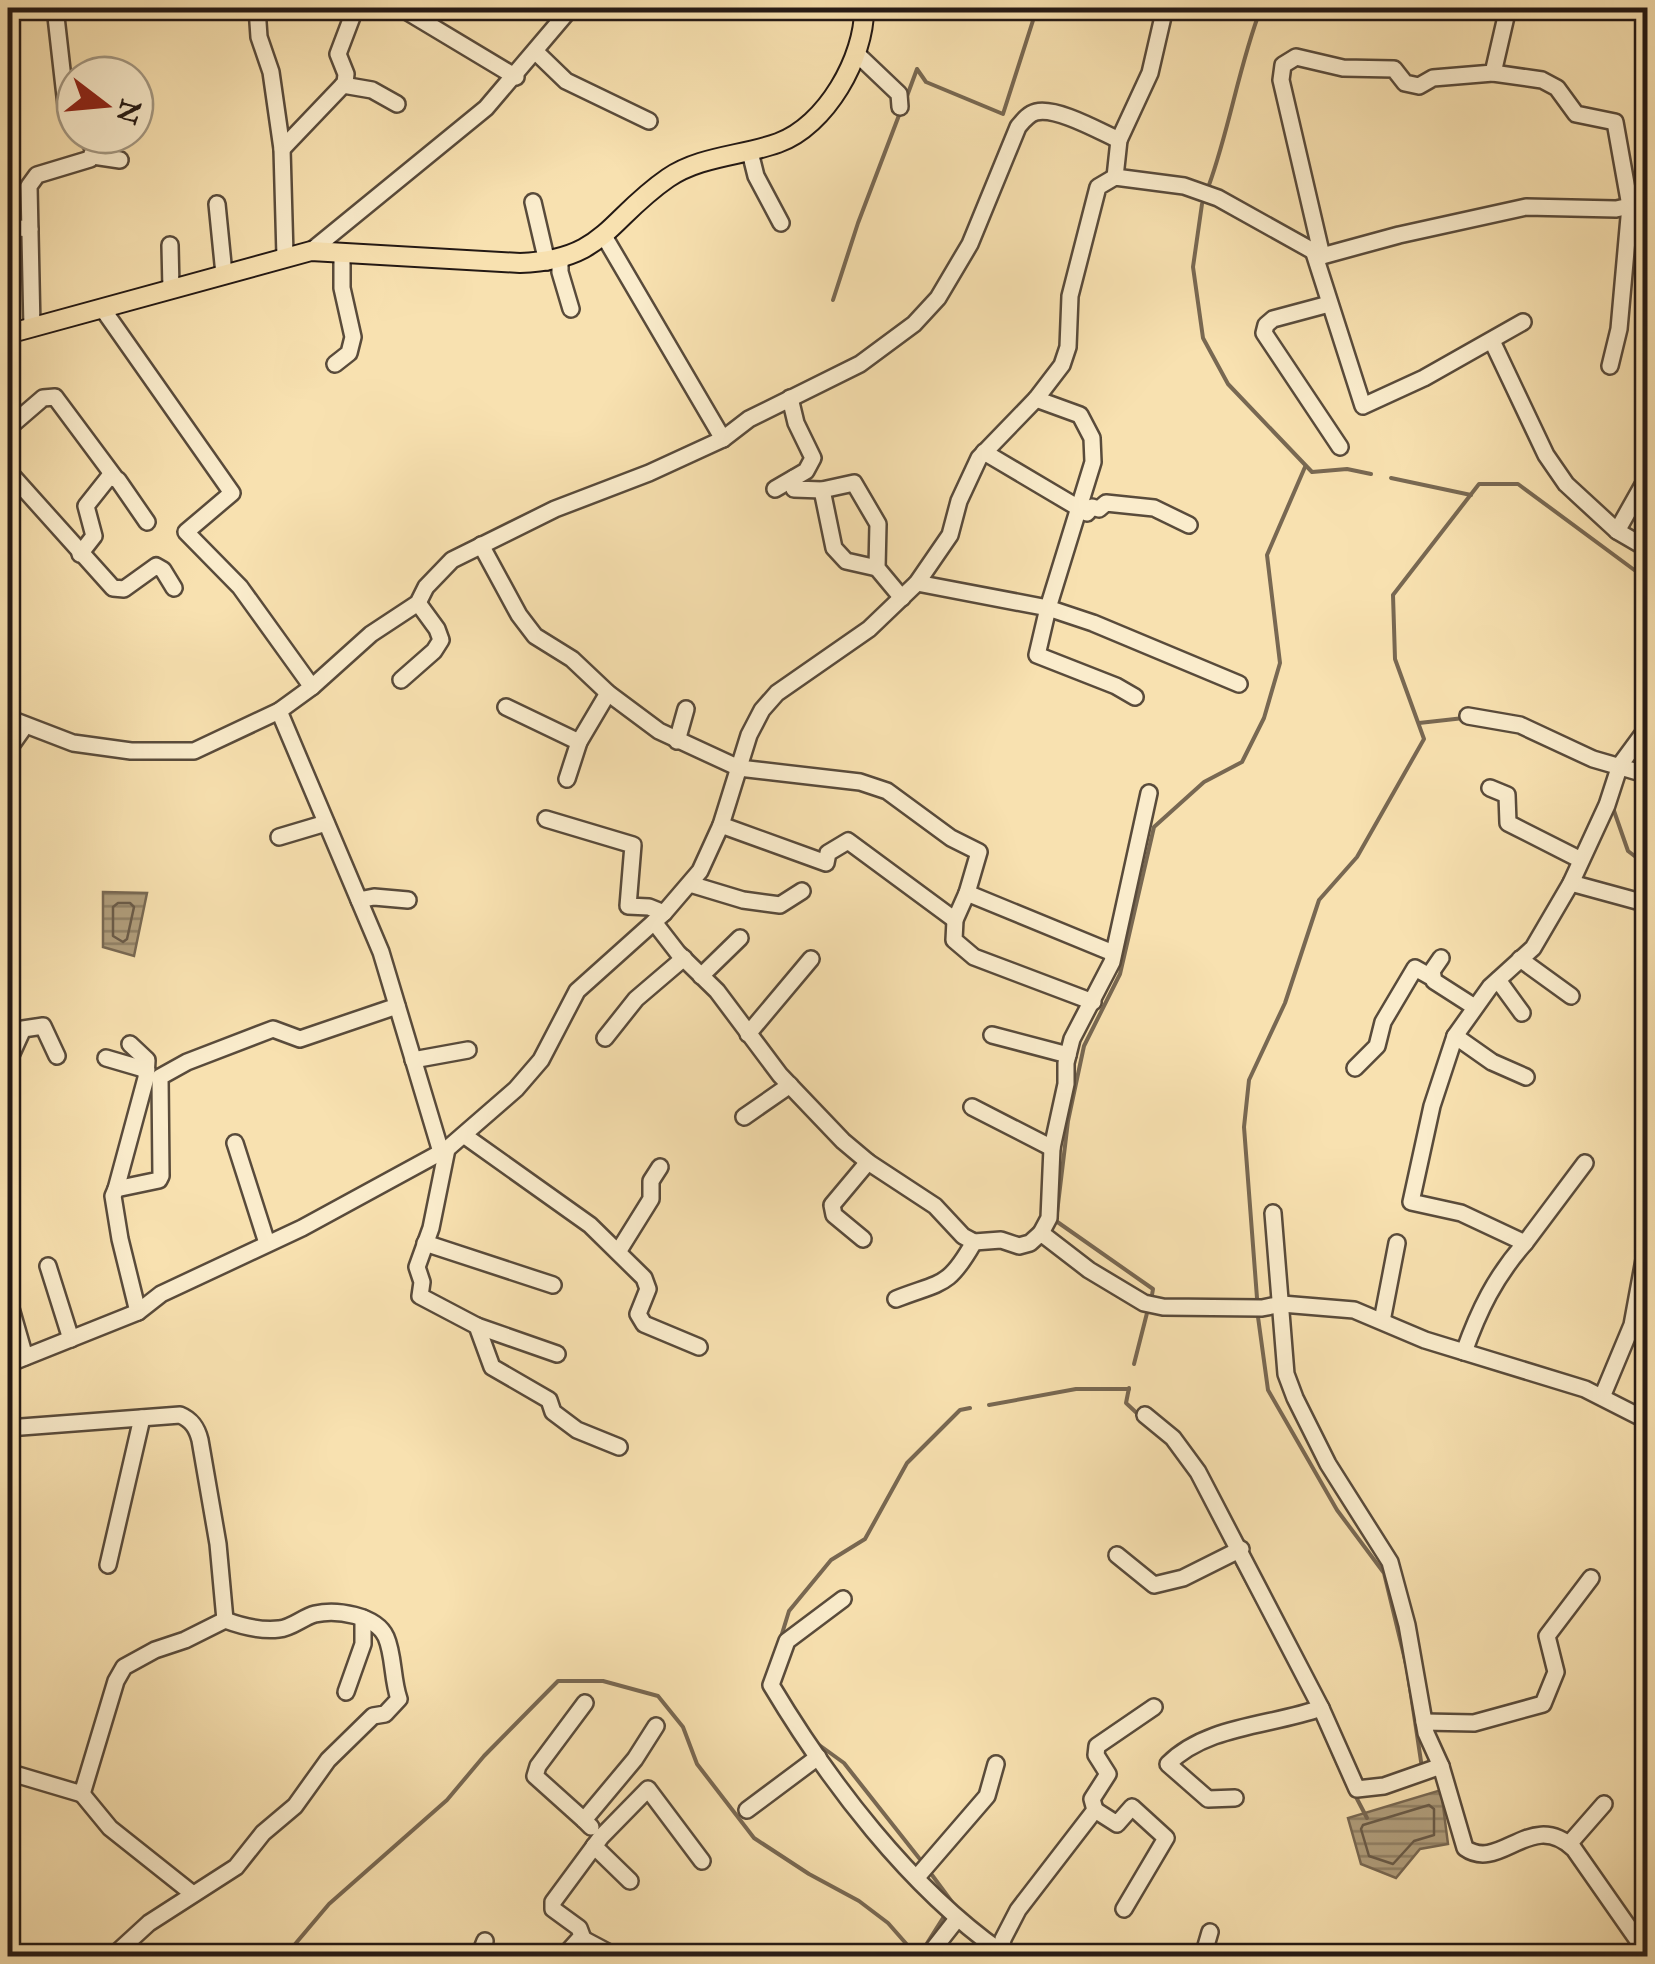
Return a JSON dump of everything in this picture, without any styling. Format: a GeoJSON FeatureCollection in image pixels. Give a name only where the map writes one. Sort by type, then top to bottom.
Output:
{"type":"FeatureCollection","features":[{"type":"Feature","properties":{"kind":"main road"},"geometry":{"type":"LineString","coordinates":[[8,334],[310,251],[553,260],[576,254],[604,236],[670,176],[704,161],[784,141],[823,110],[854,66],[864,8]]}},
{"type":"Feature","properties":{"kind":"street"},"geometry":{"type":"LineString","coordinates":[[54,8],[60,55]]}},
{"type":"Feature","properties":{"kind":"street"},"geometry":{"type":"LineString","coordinates":[[256,8],[271,72],[282,149],[286,256]]}},
{"type":"Feature","properties":{"kind":"street"},"geometry":{"type":"LineString","coordinates":[[282,149],[343,86],[346,74],[338,54],[352,17],[342,8]]}},
{"type":"Feature","properties":{"kind":"street"},"geometry":{"type":"LineString","coordinates":[[401,8],[516,76]]}},
{"type":"Feature","properties":{"kind":"street"},"geometry":{"type":"LineString","coordinates":[[310,251],[486,108],[571,8]]}},
{"type":"Feature","properties":{"kind":"street"},"geometry":{"type":"LineString","coordinates":[[1116,177],[1118,140],[1150,73],[1165,8]]}},
{"type":"Feature","properties":{"kind":"street"},"geometry":{"type":"LineString","coordinates":[[1492,73],[1508,8]]}},
{"type":"Feature","properties":{"kind":"street"},"geometry":{"type":"LineString","coordinates":[[536,52],[566,81],[650,120]]}},
{"type":"Feature","properties":{"kind":"street"},"geometry":{"type":"LineString","coordinates":[[856,54],[899,94],[900,106]]}},
{"type":"Feature","properties":{"kind":"street"},"geometry":{"type":"LineString","coordinates":[[1524,322],[1363,406],[1329,304],[1282,80],[1283,65],[1296,58],[1343,68],[1384,66],[1394,68],[1405,83],[1419,86],[1433,78],[1492,73],[1542,80],[1557,88],[1576,114],[1615,122],[1630,206],[1620,329],[1610,366]]}},
{"type":"Feature","properties":{"kind":"street"},"geometry":{"type":"LineString","coordinates":[[343,86],[372,90],[397,104]]}},
{"type":"Feature","properties":{"kind":"street"},"geometry":{"type":"LineString","coordinates":[[8,718],[72,743],[131,751],[194,751],[279,710],[312,687],[371,634],[418,603],[426,587],[452,560],[555,509],[650,474],[723,439],[749,419],[860,364],[914,324],[938,298],[970,244],[1018,127],[1027,116],[1038,111],[1053,113],[1118,140]]}},
{"type":"Feature","properties":{"kind":"street"},"geometry":{"type":"LineString","coordinates":[[750,152],[756,176],[781,223]]}},
{"type":"Feature","properties":{"kind":"street"},"geometry":{"type":"LineString","coordinates":[[32,328],[32,179],[56,168],[89,161],[93,156],[120,160]]}},
{"type":"Feature","properties":{"kind":"street"},"geometry":{"type":"LineString","coordinates":[[8,1364],[138,1312],[162,1294],[444,1151],[516,1088],[540,1060],[577,991],[659,917],[700,871],[721,825],[749,735],[762,710],[777,693],[870,628],[917,583],[943,548],[968,478],[984,452],[1036,399],[1062,365],[1068,347],[1070,296],[1098,187],[1116,177],[1184,186],[1218,198],[1318,254],[1526,207],[1648,207]]}},
{"type":"Feature","properties":{"kind":"street"},"geometry":{"type":"LineString","coordinates":[[533,202],[571,309]]}},
{"type":"Feature","properties":{"kind":"street"},"geometry":{"type":"LineString","coordinates":[[216,204],[224,274]]}},
{"type":"Feature","properties":{"kind":"street"},"geometry":{"type":"LineString","coordinates":[[8,227],[30,228]]}},
{"type":"Feature","properties":{"kind":"street"},"geometry":{"type":"LineString","coordinates":[[604,236],[723,439]]}},
{"type":"Feature","properties":{"kind":"street"},"geometry":{"type":"LineString","coordinates":[[170,245],[172,289]]}},
{"type":"Feature","properties":{"kind":"street"},"geometry":{"type":"LineString","coordinates":[[335,364],[349,353],[353,337],[342,288],[342,254]]}},
{"type":"Feature","properties":{"kind":"street"},"geometry":{"type":"LineString","coordinates":[[1329,304],[1273,320],[1264,333],[1340,448]]}},
{"type":"Feature","properties":{"kind":"street"},"geometry":{"type":"LineString","coordinates":[[102,308],[232,493],[186,532],[240,588],[312,687]]}},
{"type":"Feature","properties":{"kind":"street"},"geometry":{"type":"LineString","coordinates":[[1492,340],[1546,455],[1566,484],[1616,531],[1648,549]]}},
{"type":"Feature","properties":{"kind":"street"},"geometry":{"type":"LineString","coordinates":[[14,423],[43,398],[55,397],[147,522]]}},
{"type":"Feature","properties":{"kind":"street"},"geometry":{"type":"LineString","coordinates":[[775,489],[806,471],[813,458],[790,398]]}},
{"type":"Feature","properties":{"kind":"street"},"geometry":{"type":"LineString","coordinates":[[1036,399],[1080,415],[1089,427],[1093,462],[1037,655],[1135,696]]}},
{"type":"Feature","properties":{"kind":"street"},"geometry":{"type":"LineString","coordinates":[[984,452],[1086,513],[1106,503],[1154,508],[1189,525]]}},
{"type":"Feature","properties":{"kind":"street"},"geometry":{"type":"LineString","coordinates":[[8,471],[115,589],[124,589],[156,566],[174,588]]}},
{"type":"Feature","properties":{"kind":"street"},"geometry":{"type":"LineString","coordinates":[[1616,531],[1648,476]]}},
{"type":"Feature","properties":{"kind":"street"},"geometry":{"type":"LineString","coordinates":[[80,554],[94,536],[85,512],[87,503],[105,480],[116,478]]}},
{"type":"Feature","properties":{"kind":"street"},"geometry":{"type":"LineString","coordinates":[[794,478],[794,489],[822,490],[854,483],[878,524],[877,568]]}},
{"type":"Feature","properties":{"kind":"street"},"geometry":{"type":"LineString","coordinates":[[822,490],[834,548],[846,561],[877,568],[902,598]]}},
{"type":"Feature","properties":{"kind":"street"},"geometry":{"type":"LineString","coordinates":[[481,544],[519,615],[535,636],[572,658],[608,693],[678,740],[739,768],[860,782],[887,791],[951,838],[979,852],[968,893],[955,920],[954,940],[974,957],[1093,1002]]}},
{"type":"Feature","properties":{"kind":"street"},"geometry":{"type":"LineString","coordinates":[[917,583],[1048,608],[1094,622],[1239,684]]}},
{"type":"Feature","properties":{"kind":"street"},"geometry":{"type":"LineString","coordinates":[[401,680],[441,640],[418,603]]}},
{"type":"Feature","properties":{"kind":"street"},"geometry":{"type":"LineString","coordinates":[[567,779],[578,742],[608,693]]}},
{"type":"Feature","properties":{"kind":"street"},"geometry":{"type":"LineString","coordinates":[[506,708],[578,742]]}},
{"type":"Feature","properties":{"kind":"street"},"geometry":{"type":"LineString","coordinates":[[279,710],[381,952],[444,1151],[426,1244],[417,1267],[422,1282],[420,1296],[477,1326],[557,1354]]}},
{"type":"Feature","properties":{"kind":"street"},"geometry":{"type":"LineString","coordinates":[[678,740],[686,710]]}},
{"type":"Feature","properties":{"kind":"street"},"geometry":{"type":"LineString","coordinates":[[1468,716],[1520,725],[1593,759],[1648,775]]}},
{"type":"Feature","properties":{"kind":"street"},"geometry":{"type":"LineString","coordinates":[[8,750],[24,726]]}},
{"type":"Feature","properties":{"kind":"street"},"geometry":{"type":"LineString","coordinates":[[1524,1242],[1461,1213],[1410,1202],[1432,1106],[1455,1036],[1474,1006],[1532,948],[1571,883],[1607,805],[1620,765],[1648,728]]}},
{"type":"Feature","properties":{"kind":"street"},"geometry":{"type":"LineString","coordinates":[[1490,788],[1507,795],[1508,823],[1580,859]]}},
{"type":"Feature","properties":{"kind":"street"},"geometry":{"type":"LineString","coordinates":[[546,819],[633,844],[628,906],[650,906],[684,958],[790,1085],[843,1141],[934,1206],[963,1236],[974,1242],[1001,1240],[1019,1246],[1041,1234],[1049,1218],[1052,1148],[1068,1055],[1113,953],[1150,793]]}},
{"type":"Feature","properties":{"kind":"street"},"geometry":{"type":"LineString","coordinates":[[279,837],[326,823]]}},
{"type":"Feature","properties":{"kind":"street"},"geometry":{"type":"LineString","coordinates":[[721,825],[826,863],[828,853],[848,842],[955,920]]}},
{"type":"Feature","properties":{"kind":"street"},"geometry":{"type":"LineString","coordinates":[[1571,883],[1648,904]]}},
{"type":"Feature","properties":{"kind":"street"},"geometry":{"type":"LineString","coordinates":[[690,884],[743,900],[780,904],[802,891]]}},
{"type":"Feature","properties":{"kind":"street"},"geometry":{"type":"LineString","coordinates":[[968,893],[1113,953]]}},
{"type":"Feature","properties":{"kind":"street"},"geometry":{"type":"LineString","coordinates":[[359,900],[408,900]]}},
{"type":"Feature","properties":{"kind":"street"},"geometry":{"type":"LineString","coordinates":[[701,976],[740,938]]}},
{"type":"Feature","properties":{"kind":"street"},"geometry":{"type":"LineString","coordinates":[[605,1038],[636,999],[684,958]]}},
{"type":"Feature","properties":{"kind":"street"},"geometry":{"type":"LineString","coordinates":[[1432,977],[1441,958]]}},
{"type":"Feature","properties":{"kind":"street"},"geometry":{"type":"LineString","coordinates":[[1520,959],[1571,996]]}},
{"type":"Feature","properties":{"kind":"street"},"geometry":{"type":"LineString","coordinates":[[748,1034],[811,960]]}},
{"type":"Feature","properties":{"kind":"street"},"geometry":{"type":"LineString","coordinates":[[1354,1068],[1377,1046],[1383,1022],[1415,968],[1474,1006]]}},
{"type":"Feature","properties":{"kind":"street"},"geometry":{"type":"LineString","coordinates":[[1498,980],[1522,1013]]}},
{"type":"Feature","properties":{"kind":"street"},"geometry":{"type":"LineString","coordinates":[[106,1058],[150,1078],[160,1077],[273,1029],[300,1039],[397,1006]]}},
{"type":"Feature","properties":{"kind":"street"},"geometry":{"type":"LineString","coordinates":[[8,1062],[23,1029],[43,1026],[57,1056]]}},
{"type":"Feature","properties":{"kind":"street"},"geometry":{"type":"LineString","coordinates":[[992,1035],[1068,1055]]}},
{"type":"Feature","properties":{"kind":"street"},"geometry":{"type":"LineString","coordinates":[[1455,1036],[1492,1062],[1526,1077]]}},
{"type":"Feature","properties":{"kind":"street"},"geometry":{"type":"LineString","coordinates":[[114,1196],[159,1180],[147,1060],[130,1044]]}},
{"type":"Feature","properties":{"kind":"street"},"geometry":{"type":"LineString","coordinates":[[413,1060],[468,1050]]}},
{"type":"Feature","properties":{"kind":"street"},"geometry":{"type":"LineString","coordinates":[[138,1312],[114,1196],[150,1078]]}},
{"type":"Feature","properties":{"kind":"street"},"geometry":{"type":"LineString","coordinates":[[744,1116],[790,1085]]}},
{"type":"Feature","properties":{"kind":"street"},"geometry":{"type":"LineString","coordinates":[[972,1107],[1052,1148]]}},
{"type":"Feature","properties":{"kind":"street"},"geometry":{"type":"LineString","coordinates":[[465,1136],[559,1201],[644,1278],[648,1289],[638,1314],[644,1324],[699,1348]]}},
{"type":"Feature","properties":{"kind":"street"},"geometry":{"type":"LineString","coordinates":[[235,1143],[267,1243]]}},
{"type":"Feature","properties":{"kind":"street"},"geometry":{"type":"LineString","coordinates":[[863,1239],[834,1214],[832,1205],[868,1162]]}},
{"type":"Feature","properties":{"kind":"street"},"geometry":{"type":"LineString","coordinates":[[1464,1352],[1481,1305],[1504,1267],[1585,1163]]}},
{"type":"Feature","properties":{"kind":"street"},"geometry":{"type":"LineString","coordinates":[[618,1252],[651,1199],[652,1181],[660,1167]]}},
{"type":"Feature","properties":{"kind":"street"},"geometry":{"type":"LineString","coordinates":[[1273,1212],[1286,1374],[1328,1464],[1390,1562],[1424,1722],[1465,1848],[1473,1854],[1485,1854],[1544,1832],[1560,1835],[1648,1955]]}},
{"type":"Feature","properties":{"kind":"street"},"geometry":{"type":"LineString","coordinates":[[1041,1234],[1088,1270],[1144,1303],[1217,1308],[1282,1304],[1354,1310],[1425,1340],[1585,1389],[1648,1420]]}},
{"type":"Feature","properties":{"kind":"street"},"geometry":{"type":"LineString","coordinates":[[1602,1398],[1632,1325],[1648,1238]]}},
{"type":"Feature","properties":{"kind":"street"},"geometry":{"type":"LineString","coordinates":[[896,1299],[940,1286],[960,1266],[974,1242]]}},
{"type":"Feature","properties":{"kind":"street"},"geometry":{"type":"LineString","coordinates":[[1382,1321],[1397,1243]]}},
{"type":"Feature","properties":{"kind":"street"},"geometry":{"type":"LineString","coordinates":[[426,1244],[553,1285]]}},
{"type":"Feature","properties":{"kind":"street"},"geometry":{"type":"LineString","coordinates":[[48,1266],[71,1340]]}},
{"type":"Feature","properties":{"kind":"street"},"geometry":{"type":"LineString","coordinates":[[8,1298],[25,1357]]}},
{"type":"Feature","properties":{"kind":"street"},"geometry":{"type":"LineString","coordinates":[[477,1326],[492,1366],[549,1400],[553,1412],[577,1430],[619,1446]]}},
{"type":"Feature","properties":{"kind":"street"},"geometry":{"type":"LineString","coordinates":[[8,1428],[180,1415],[194,1424],[218,1544],[225,1620]]}},
{"type":"Feature","properties":{"kind":"street"},"geometry":{"type":"LineString","coordinates":[[1145,1415],[1185,1451],[1241,1549],[1277,1626],[1304,1670],[1357,1789],[1384,1786],[1441,1766]]}},
{"type":"Feature","properties":{"kind":"street"},"geometry":{"type":"LineString","coordinates":[[108,1564],[142,1418]]}},
{"type":"Feature","properties":{"kind":"street"},"geometry":{"type":"LineString","coordinates":[[1118,1555],[1154,1585],[1183,1578],[1241,1549]]}},
{"type":"Feature","properties":{"kind":"street"},"geometry":{"type":"LineString","coordinates":[[1424,1722],[1474,1723],[1542,1704],[1556,1672],[1546,1636],[1592,1578]]}},
{"type":"Feature","properties":{"kind":"street"},"geometry":{"type":"LineString","coordinates":[[843,1599],[786,1640],[771,1685],[836,1787],[957,1919],[1004,1954]]}},
{"type":"Feature","properties":{"kind":"street"},"geometry":{"type":"LineString","coordinates":[[82,1794],[116,1681],[124,1667],[154,1650],[225,1620],[254,1628],[280,1629],[324,1613],[363,1618],[380,1627],[387,1638],[398,1699],[394,1707],[386,1714],[373,1716],[328,1760],[294,1806],[263,1834],[236,1867],[150,1923],[113,1956]]}},
{"type":"Feature","properties":{"kind":"street"},"geometry":{"type":"LineString","coordinates":[[346,1692],[363,1644],[363,1618]]}},
{"type":"Feature","properties":{"kind":"street"},"geometry":{"type":"LineString","coordinates":[[584,1703],[535,1771],[539,1781],[584,1820],[597,1842],[630,1880]]}},
{"type":"Feature","properties":{"kind":"street"},"geometry":{"type":"LineString","coordinates":[[1124,1908],[1166,1838],[1132,1808],[1116,1824],[1096,1810],[1092,1799],[1108,1774],[1095,1750],[1154,1707]]}},
{"type":"Feature","properties":{"kind":"street"},"geometry":{"type":"LineString","coordinates":[[1234,1798],[1208,1799],[1168,1764],[1181,1751],[1206,1737],[1322,1708]]}},
{"type":"Feature","properties":{"kind":"street"},"geometry":{"type":"LineString","coordinates":[[584,1820],[635,1759],[656,1726]]}},
{"type":"Feature","properties":{"kind":"street"},"geometry":{"type":"LineString","coordinates":[[748,1810],[818,1757]]}},
{"type":"Feature","properties":{"kind":"street"},"geometry":{"type":"LineString","coordinates":[[918,1876],[987,1796],[996,1764]]}},
{"type":"Feature","properties":{"kind":"street"},"geometry":{"type":"LineString","coordinates":[[8,1772],[82,1794],[110,1828],[193,1894]]}},
{"type":"Feature","properties":{"kind":"street"},"geometry":{"type":"LineString","coordinates":[[615,1956],[582,1938],[579,1928],[554,1909],[553,1902],[597,1842],[648,1788],[702,1862]]}},
{"type":"Feature","properties":{"kind":"street"},"geometry":{"type":"LineString","coordinates":[[1569,1844],[1604,1804]]}},
{"type":"Feature","properties":{"kind":"street"},"geometry":{"type":"LineString","coordinates":[[1004,1954],[1003,1938],[1018,1910],[1096,1810]]}},
{"type":"Feature","properties":{"kind":"street"},"geometry":{"type":"LineString","coordinates":[[928,1956],[957,1919]]}},
{"type":"Feature","properties":{"kind":"street"},"geometry":{"type":"LineString","coordinates":[[1204,1956],[1210,1932]]}},
{"type":"Feature","properties":{"kind":"street"},"geometry":{"type":"LineString","coordinates":[[564,1956],[582,1938]]}},
{"type":"Feature","properties":{"kind":"water"},"geometry":{"type":"Polygon","coordinates":[[[103,892],[147,893],[134,956],[103,947],[103,892]]]}},
{"type":"Feature","properties":{"kind":"water"},"geometry":{"type":"Polygon","coordinates":[[[1441,1790],[1448,1844],[1420,1849],[1396,1878],[1361,1864],[1348,1818],[1441,1790]]]}},
{"type":"Feature","properties":{"kind":"waterway"},"geometry":{"type":"LineString","coordinates":[[907,96],[917,69],[926,82],[1003,114],[1037,8]]}},
{"type":"Feature","properties":{"kind":"waterway"},"geometry":{"type":"LineString","coordinates":[[1209,185],[1261,8]]}},
{"type":"Feature","properties":{"kind":"waterway"},"geometry":{"type":"LineString","coordinates":[[833,300],[901,110]]}},
{"type":"Feature","properties":{"kind":"waterway"},"geometry":{"type":"LineString","coordinates":[[1202,204],[1193,267],[1203,338],[1228,384],[1312,472],[1347,469],[1371,474]]}},
{"type":"Feature","properties":{"kind":"waterway"},"geometry":{"type":"LineString","coordinates":[[1152,1295],[1153,1289],[1056,1221],[1068,1121],[1084,1046],[1120,974],[1154,827],[1204,782],[1242,762],[1264,718],[1280,663],[1267,555],[1305,467]]}},
{"type":"Feature","properties":{"kind":"waterway"},"geometry":{"type":"LineString","coordinates":[[1391,478],[1471,495]]}},
{"type":"Feature","properties":{"kind":"waterway"},"geometry":{"type":"LineString","coordinates":[[1257,1298],[1244,1127],[1249,1080],[1285,1003],[1319,900],[1357,857],[1424,739],[1395,659],[1393,595],[1479,484],[1518,484],[1637,572],[1648,573]]}},
{"type":"Feature","properties":{"kind":"waterway"},"geometry":{"type":"LineString","coordinates":[[1419,723],[1464,718]]}},
{"type":"Feature","properties":{"kind":"waterway"},"geometry":{"type":"LineString","coordinates":[[1613,808],[1628,851],[1645,864],[1642,884],[1648,886]]}},
{"type":"Feature","properties":{"kind":"waterway"},"geometry":{"type":"LineString","coordinates":[[1134,1364],[1147,1313]]}},
{"type":"Feature","properties":{"kind":"waterway"},"geometry":{"type":"LineString","coordinates":[[1258,1317],[1268,1390],[1337,1510],[1384,1573],[1407,1668],[1422,1768]]}},
{"type":"Feature","properties":{"kind":"waterway"},"geometry":{"type":"LineString","coordinates":[[1129,1388],[1126,1403],[1141,1417]]}},
{"type":"Feature","properties":{"kind":"waterway"},"geometry":{"type":"LineString","coordinates":[[989,1405],[1076,1389],[1129,1389]]}},
{"type":"Feature","properties":{"kind":"waterway"},"geometry":{"type":"LineString","coordinates":[[781,1637],[789,1611],[831,1560],[865,1539],[907,1463],[960,1410],[970,1408]]}},
{"type":"Feature","properties":{"kind":"waterway"},"geometry":{"type":"LineString","coordinates":[[1236,1562],[1276,1637]]}},
{"type":"Feature","properties":{"kind":"waterway"},"geometry":{"type":"LineString","coordinates":[[285,1956],[329,1904],[447,1800],[558,1681],[603,1681],[658,1696],[683,1727],[697,1764],[754,1838],[859,1901],[888,1923],[917,1956]]}},
{"type":"Feature","properties":{"kind":"waterway"},"geometry":{"type":"LineString","coordinates":[[1318,1719],[1338,1765]]}},
{"type":"Feature","properties":{"kind":"waterway"},"geometry":{"type":"LineString","coordinates":[[815,1742],[844,1763],[919,1858]]}},
{"type":"Feature","properties":{"kind":"waterway"},"geometry":{"type":"LineString","coordinates":[[1355,1795],[1367,1818]]}},
{"type":"Feature","properties":{"kind":"waterway"},"geometry":{"type":"LineString","coordinates":[[932,1875],[952,1902]]}},
{"type":"Feature","properties":{"kind":"waterway"},"geometry":{"type":"LineString","coordinates":[[919,1956],[943,1918]]}}]}
